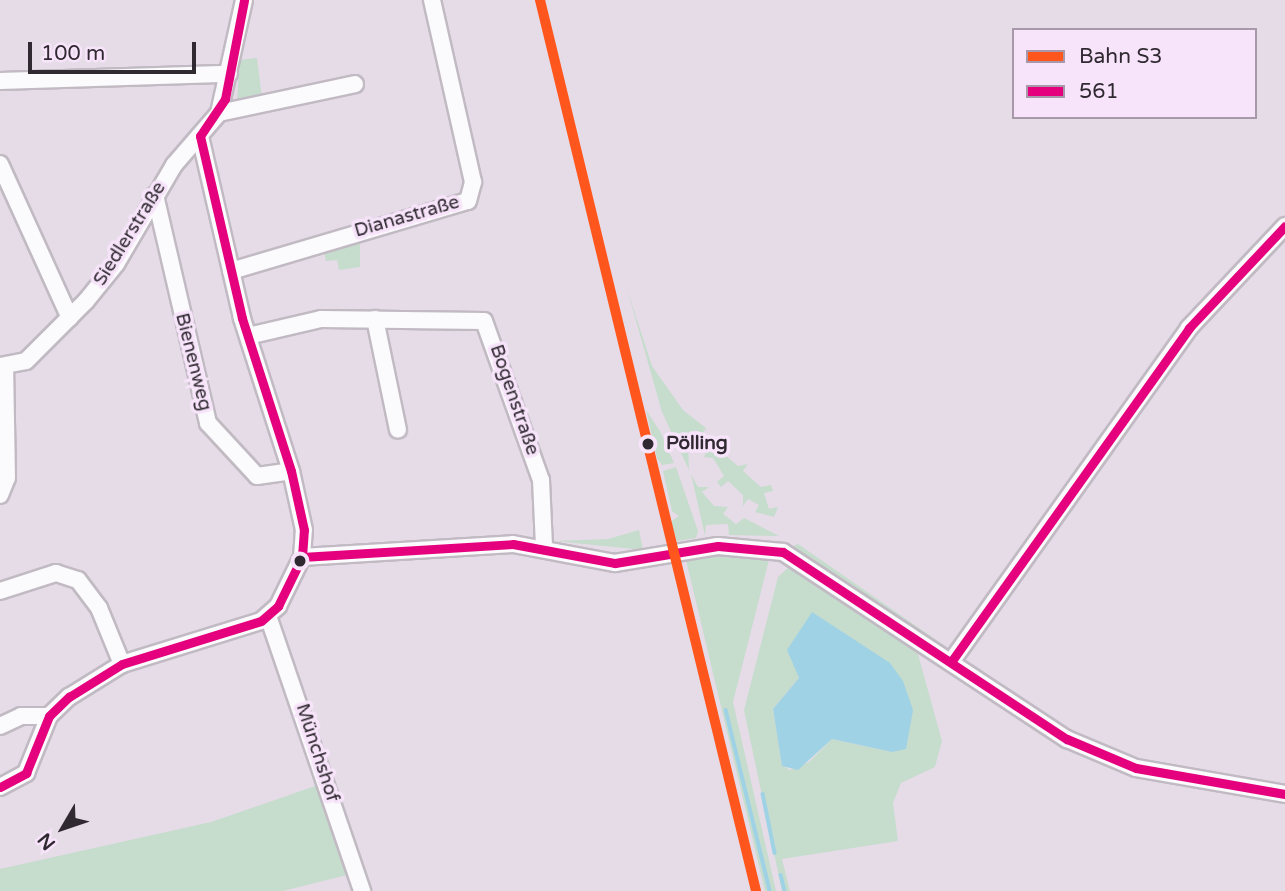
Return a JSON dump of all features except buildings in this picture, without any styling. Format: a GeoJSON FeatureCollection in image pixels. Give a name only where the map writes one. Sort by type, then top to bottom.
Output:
{"type":"FeatureCollection","features":[{"type":"Feature","properties":{"kind":"street","name":"Siedlerstraße"},"geometry":{"type":"LineString","coordinates":[[2,367],[26,360],[70,318],[116,264],[155,195],[219,113],[244,0]]}},
{"type":"Feature","properties":{"kind":"street","name":"Dianastraße"},"geometry":{"type":"LineString","coordinates":[[230,271],[468,201],[473,182],[432,0]]}},
{"type":"Feature","properties":{"kind":"street"},"geometry":{"type":"LineString","coordinates":[[0,81],[229,74]]}},
{"type":"Feature","properties":{"kind":"street"},"geometry":{"type":"LineString","coordinates":[[219,113],[355,84]]}},
{"type":"Feature","properties":{"kind":"street"},"geometry":{"type":"LineString","coordinates":[[0,726],[21,716],[48,716],[122,664],[268,616],[302,557],[304,530],[291,471],[230,271],[200,136]]}},
{"type":"Feature","properties":{"kind":"street"},"geometry":{"type":"LineString","coordinates":[[0,164],[70,318]]}},
{"type":"Feature","properties":{"kind":"street","name":"Bienenweg"},"geometry":{"type":"LineString","coordinates":[[155,195],[208,424],[257,476],[291,471]]}},
{"type":"Feature","properties":{"kind":"street"},"geometry":{"type":"LineString","coordinates":[[951,662],[1189,328],[1285,226]]}},
{"type":"Feature","properties":{"kind":"street","name":"Bogenstraße"},"geometry":{"type":"LineString","coordinates":[[248,336],[321,319],[484,321],[541,480],[544,547]]}},
{"type":"Feature","properties":{"kind":"street"},"geometry":{"type":"LineString","coordinates":[[375,319],[398,430]]}},
{"type":"Feature","properties":{"kind":"street"},"geometry":{"type":"LineString","coordinates":[[0,495],[7,478],[2,367]]}},
{"type":"Feature","properties":{"kind":"street"},"geometry":{"type":"LineString","coordinates":[[302,557],[427,545],[544,547],[615,563],[726,546],[796,557],[1067,740],[1136,768],[1198,783],[1285,794]]}},
{"type":"Feature","properties":{"kind":"street"},"geometry":{"type":"LineString","coordinates":[[0,591],[56,573],[78,580],[99,608],[122,664]]}},
{"type":"Feature","properties":{"kind":"street","name":"Münchshof"},"geometry":{"type":"LineString","coordinates":[[268,616],[362,891]]}},
{"type":"Feature","properties":{"kind":"street"},"geometry":{"type":"LineString","coordinates":[[0,787],[29,769],[48,716]]}},
{"type":"Feature","properties":{"kind":"green space"},"geometry":{"type":"Polygon","coordinates":[[[257,58],[262,98],[237,101],[240,60],[257,58]]]}},
{"type":"Feature","properties":{"kind":"green space"},"geometry":{"type":"Polygon","coordinates":[[[360,239],[360,267],[339,270],[337,260],[326,261],[323,247],[360,239]]]}},
{"type":"Feature","properties":{"kind":"green space"},"geometry":{"type":"Polygon","coordinates":[[[627,289],[652,366],[683,410],[706,428],[702,435],[695,430],[688,443],[689,470],[662,412],[627,289]]]}},
{"type":"Feature","properties":{"kind":"green space"},"geometry":{"type":"Polygon","coordinates":[[[646,410],[660,431],[674,463],[662,465],[657,458],[646,410]]]}},
{"type":"Feature","properties":{"kind":"green space"},"geometry":{"type":"Polygon","coordinates":[[[712,439],[725,444],[719,450],[738,466],[748,464],[743,471],[761,487],[771,485],[773,491],[764,493],[769,509],[778,507],[774,517],[755,512],[759,505],[748,499],[743,506],[743,495],[728,481],[721,487],[717,482],[724,476],[713,458],[704,457],[712,439]]]}},
{"type":"Feature","properties":{"kind":"green space"},"geometry":{"type":"Polygon","coordinates":[[[676,467],[698,531],[696,538],[677,541],[670,522],[679,516],[672,511],[663,471],[676,467]]]}},
{"type":"Feature","properties":{"kind":"green space"},"geometry":{"type":"Polygon","coordinates":[[[691,474],[698,487],[709,487],[702,492],[714,506],[728,507],[723,514],[736,524],[744,518],[779,536],[729,535],[728,524],[706,525],[705,536],[691,474]]]}},
{"type":"Feature","properties":{"kind":"green space"},"geometry":{"type":"Polygon","coordinates":[[[639,530],[643,550],[555,541],[608,539],[639,530]]]}},
{"type":"Feature","properties":{"kind":"green space"},"geometry":{"type":"Polygon","coordinates":[[[798,544],[945,646],[946,650],[799,553],[793,546],[798,544]]]}},
{"type":"Feature","properties":{"kind":"green space"},"geometry":{"type":"Polygon","coordinates":[[[733,555],[769,560],[733,702],[776,891],[765,891],[686,560],[733,555]]]}},
{"type":"Feature","properties":{"kind":"green space"},"geometry":{"type":"Polygon","coordinates":[[[790,566],[916,647],[942,741],[935,767],[901,783],[893,803],[898,841],[782,859],[790,891],[782,891],[744,710],[778,577],[790,566]],[[795,666],[799,678],[773,709],[782,765],[790,770],[809,762],[832,739],[892,752],[795,666]]]}},
{"type":"Feature","properties":{"kind":"green space"},"geometry":{"type":"Polygon","coordinates":[[[318,785],[347,875],[283,891],[0,891],[0,869],[211,822],[318,785]]]}},
{"type":"Feature","properties":{"kind":"water"},"geometry":{"type":"Polygon","coordinates":[[[812,612],[890,663],[903,681],[913,710],[906,749],[892,752],[832,739],[798,770],[782,766],[773,709],[799,678],[787,650],[812,612]]]}},
{"type":"Feature","properties":{"kind":"waterway"},"geometry":{"type":"LineString","coordinates":[[726,710],[770,891]]}},
{"type":"Feature","properties":{"kind":"waterway"},"geometry":{"type":"LineString","coordinates":[[763,794],[775,853]]}},
{"type":"Feature","properties":{"kind":"waterway"},"geometry":{"type":"LineString","coordinates":[[781,875],[785,891]]}},
{"type":"Feature","properties":{"kind":"rail line","name":"S3"},"geometry":{"type":"LineString","coordinates":[[540,0],[756,891]]}},
{"type":"Feature","properties":{"kind":"transit line","name":"561"},"geometry":{"type":"LineString","coordinates":[[0,787],[26,773],[49,716],[69,697],[122,664],[261,621],[278,606],[302,557],[304,530],[291,471],[242,318],[200,136],[225,99],[244,0]]}},
{"type":"Feature","properties":{"kind":"transit line","name":"561"},"geometry":{"type":"LineString","coordinates":[[951,662],[1189,328],[1285,226]]}},
{"type":"Feature","properties":{"kind":"transit line","name":"561"},"geometry":{"type":"LineString","coordinates":[[302,557],[513,544],[615,563],[718,546],[783,552],[1067,739],[1136,768],[1285,794]]}},
{"type":"Feature","properties":{"kind":"place","name":"Pölling"},"geometry":{"type":"Point","coordinates":[648,444]}}]}
